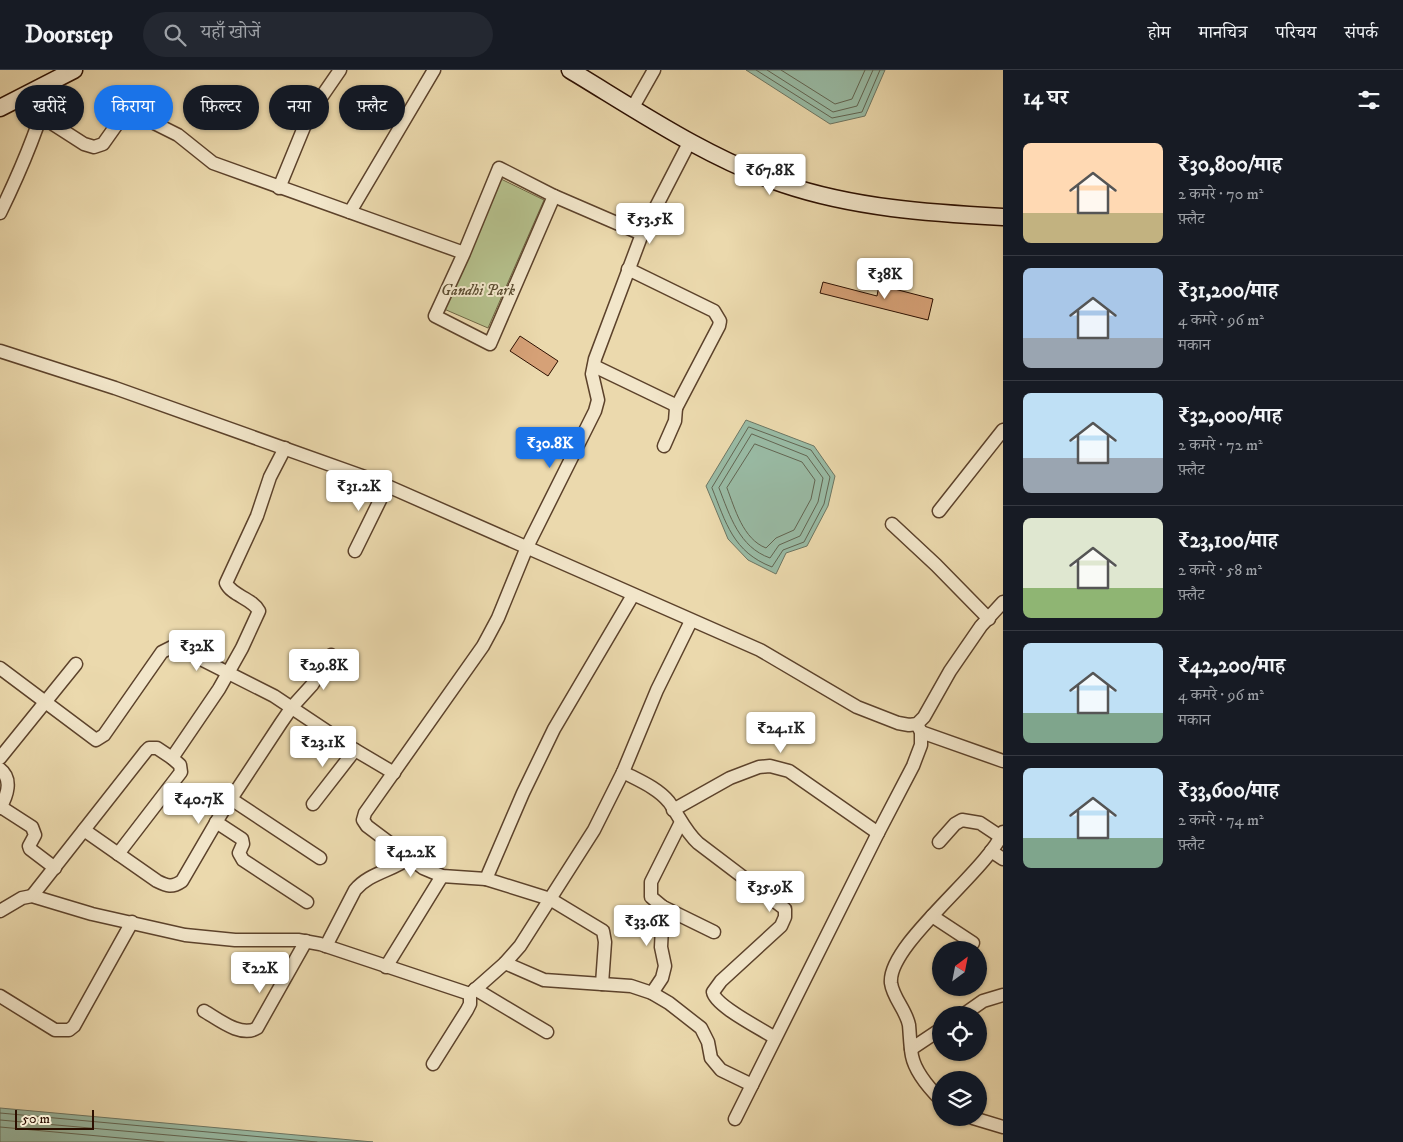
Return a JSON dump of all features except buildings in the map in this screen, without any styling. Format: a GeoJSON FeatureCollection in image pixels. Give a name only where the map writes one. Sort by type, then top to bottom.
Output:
{"type":"FeatureCollection","features":[{"type":"Feature","properties":{"kind":"street"},"geometry":{"type":"LineString","coordinates":[[0,108],[74,70]]}},
{"type":"Feature","properties":{"kind":"street"},"geometry":{"type":"LineString","coordinates":[[279,188],[309,115],[340,70]]}},
{"type":"Feature","properties":{"kind":"street"},"geometry":{"type":"LineString","coordinates":[[350,212],[434,70]]}},
{"type":"Feature","properties":{"kind":"street"},"geometry":{"type":"LineString","coordinates":[[570,70],[690,141],[755,174],[813,192],[902,211],[1003,217]]}},
{"type":"Feature","properties":{"kind":"street"},"geometry":{"type":"LineString","coordinates":[[633,107],[654,70]]}},
{"type":"Feature","properties":{"kind":"street"},"geometry":{"type":"LineString","coordinates":[[62,130],[84,144],[94,147],[104,144],[126,114],[138,115],[178,135],[213,163],[464,253]]}},
{"type":"Feature","properties":{"kind":"street"},"geometry":{"type":"LineString","coordinates":[[0,213],[37,130]]}},
{"type":"Feature","properties":{"kind":"street"},"geometry":{"type":"LineString","coordinates":[[602,984],[605,942],[603,932],[550,899],[486,879],[442,876],[423,868],[372,832],[363,820],[365,814],[483,646],[498,618],[527,547],[595,411],[598,400],[594,385],[594,366],[628,269],[642,234],[690,141]]}},
{"type":"Feature","properties":{"kind":"street"},"geometry":{"type":"LineString","coordinates":[[554,196],[490,344],[435,316],[464,253],[499,168],[554,196],[642,234]]}},
{"type":"Feature","properties":{"kind":"street"},"geometry":{"type":"LineString","coordinates":[[628,269],[714,311],[720,321],[676,408],[675,421],[664,446]]}},
{"type":"Feature","properties":{"kind":"street"},"geometry":{"type":"LineString","coordinates":[[0,351],[115,388],[387,486],[760,650],[857,707],[898,723],[919,728],[1003,761]]}},
{"type":"Feature","properties":{"kind":"street"},"geometry":{"type":"LineString","coordinates":[[594,366],[665,399],[676,408]]}},
{"type":"Feature","properties":{"kind":"street"},"geometry":{"type":"LineString","coordinates":[[939,511],[1003,430]]}},
{"type":"Feature","properties":{"kind":"street"},"geometry":{"type":"LineString","coordinates":[[172,758],[219,689],[258,616],[259,611],[254,604],[230,589],[226,583],[257,516],[270,476],[285,448]]}},
{"type":"Feature","properties":{"kind":"street"},"geometry":{"type":"LineString","coordinates":[[355,550],[387,486]]}},
{"type":"Feature","properties":{"kind":"street"},"geometry":{"type":"LineString","coordinates":[[892,524],[991,616],[1003,623]]}},
{"type":"Feature","properties":{"kind":"street"},"geometry":{"type":"LineString","coordinates":[[486,879],[554,729],[633,595]]}},
{"type":"Feature","properties":{"kind":"street"},"geometry":{"type":"LineString","coordinates":[[735,1119],[918,754],[921,745],[919,728],[924,717],[950,671],[981,626],[1003,602]]}},
{"type":"Feature","properties":{"kind":"street"},"geometry":{"type":"LineString","coordinates":[[434,1064],[467,1010],[473,992],[505,963],[520,946],[594,830],[623,772],[657,690],[691,620]]}},
{"type":"Feature","properties":{"kind":"street"},"geometry":{"type":"LineString","coordinates":[[0,668],[96,740],[104,735],[166,648],[172,646],[229,672],[292,707],[354,750],[394,773]]}},
{"type":"Feature","properties":{"kind":"street"},"geometry":{"type":"LineString","coordinates":[[84,830],[157,881],[168,886],[175,886],[182,881],[216,822],[292,707],[307,692],[331,655]]}},
{"type":"Feature","properties":{"kind":"street"},"geometry":{"type":"LineString","coordinates":[[0,758],[76,664]]}},
{"type":"Feature","properties":{"kind":"street"},"geometry":{"type":"LineString","coordinates":[[32,896],[149,748],[156,748],[180,765],[180,772],[118,854]]}},
{"type":"Feature","properties":{"kind":"street"},"geometry":{"type":"LineString","coordinates":[[313,804],[354,750]]}},
{"type":"Feature","properties":{"kind":"street"},"geometry":{"type":"LineString","coordinates":[[674,810],[730,778],[759,767],[770,766],[788,772],[878,833]]}},
{"type":"Feature","properties":{"kind":"street"},"geometry":{"type":"LineString","coordinates":[[0,769],[5,773],[8,784],[6,797],[0,808],[32,828],[34,835],[29,846],[30,849],[55,868]]}},
{"type":"Feature","properties":{"kind":"street"},"geometry":{"type":"LineString","coordinates":[[623,772],[660,793],[698,843],[785,909],[786,917],[781,926],[721,981],[713,992],[713,997],[722,1005],[775,1038]]}},
{"type":"Feature","properties":{"kind":"street"},"geometry":{"type":"LineString","coordinates":[[231,799],[320,858]]}},
{"type":"Feature","properties":{"kind":"street"},"geometry":{"type":"LineString","coordinates":[[932,1088],[918,1070],[911,1049],[907,1017],[893,991],[892,975],[900,956],[932,916],[992,851],[1002,835],[980,823],[962,820],[955,824],[939,842]]}},
{"type":"Feature","properties":{"kind":"street"},"geometry":{"type":"LineString","coordinates":[[216,822],[242,839],[243,844],[239,853],[243,860],[307,902]]}},
{"type":"Feature","properties":{"kind":"street"},"geometry":{"type":"LineString","coordinates":[[681,822],[651,882],[651,897],[663,907],[714,932]]}},
{"type":"Feature","properties":{"kind":"street"},"geometry":{"type":"LineString","coordinates":[[992,851],[1003,860]]}},
{"type":"Feature","properties":{"kind":"street"},"geometry":{"type":"LineString","coordinates":[[326,946],[355,890],[362,882],[392,869],[409,858]]}},
{"type":"Feature","properties":{"kind":"street"},"geometry":{"type":"LineString","coordinates":[[386,967],[442,876]]}},
{"type":"Feature","properties":{"kind":"street"},"geometry":{"type":"LineString","coordinates":[[0,912],[22,898],[32,896],[92,914],[208,938],[306,941],[386,967],[473,992],[547,1032]]}},
{"type":"Feature","properties":{"kind":"street"},"geometry":{"type":"LineString","coordinates":[[652,993],[662,978],[665,966],[661,947],[663,907]]}},
{"type":"Feature","properties":{"kind":"street"},"geometry":{"type":"LineString","coordinates":[[932,916],[970,941]]}},
{"type":"Feature","properties":{"kind":"street"},"geometry":{"type":"LineString","coordinates":[[0,996],[55,1030],[69,1030],[74,1026],[132,922]]}},
{"type":"Feature","properties":{"kind":"street"},"geometry":{"type":"LineString","coordinates":[[204,1011],[238,1030],[248,1032],[257,1028],[306,941]]}},
{"type":"Feature","properties":{"kind":"street"},"geometry":{"type":"LineString","coordinates":[[505,963],[544,980],[631,986],[652,993],[669,1003],[700,1028],[708,1042],[711,1058],[721,1070],[752,1085]]}},
{"type":"Feature","properties":{"kind":"street"},"geometry":{"type":"LineString","coordinates":[[977,1006],[991,997],[1003,994]]}},
{"type":"Feature","properties":{"kind":"street"},"geometry":{"type":"LineString","coordinates":[[911,1049],[932,1035]]}},
{"type":"Feature","properties":{"kind":"street"},"geometry":{"type":"LineString","coordinates":[[987,1122],[1003,1127]]}},
{"type":"Feature","properties":{"kind":"green space","name":"Gandhi Park"},"geometry":{"type":"Polygon","coordinates":[[[501,179],[544,200],[488,328],[444,309],[501,179]]]}},
{"type":"Feature","properties":{"kind":"water"},"geometry":{"type":"Polygon","coordinates":[[[746,70],[885,70],[865,116],[830,124],[746,70]]]}},
{"type":"Feature","properties":{"kind":"water"},"geometry":{"type":"Polygon","coordinates":[[[746,420],[814,446],[835,476],[828,506],[807,546],[786,553],[776,574],[748,560],[728,539],[706,486],[746,420]]]}},
{"type":"Feature","properties":{"kind":"water"},"geometry":{"type":"Polygon","coordinates":[[[0,1108],[373,1142],[0,1142],[0,1108]]]}}]}
